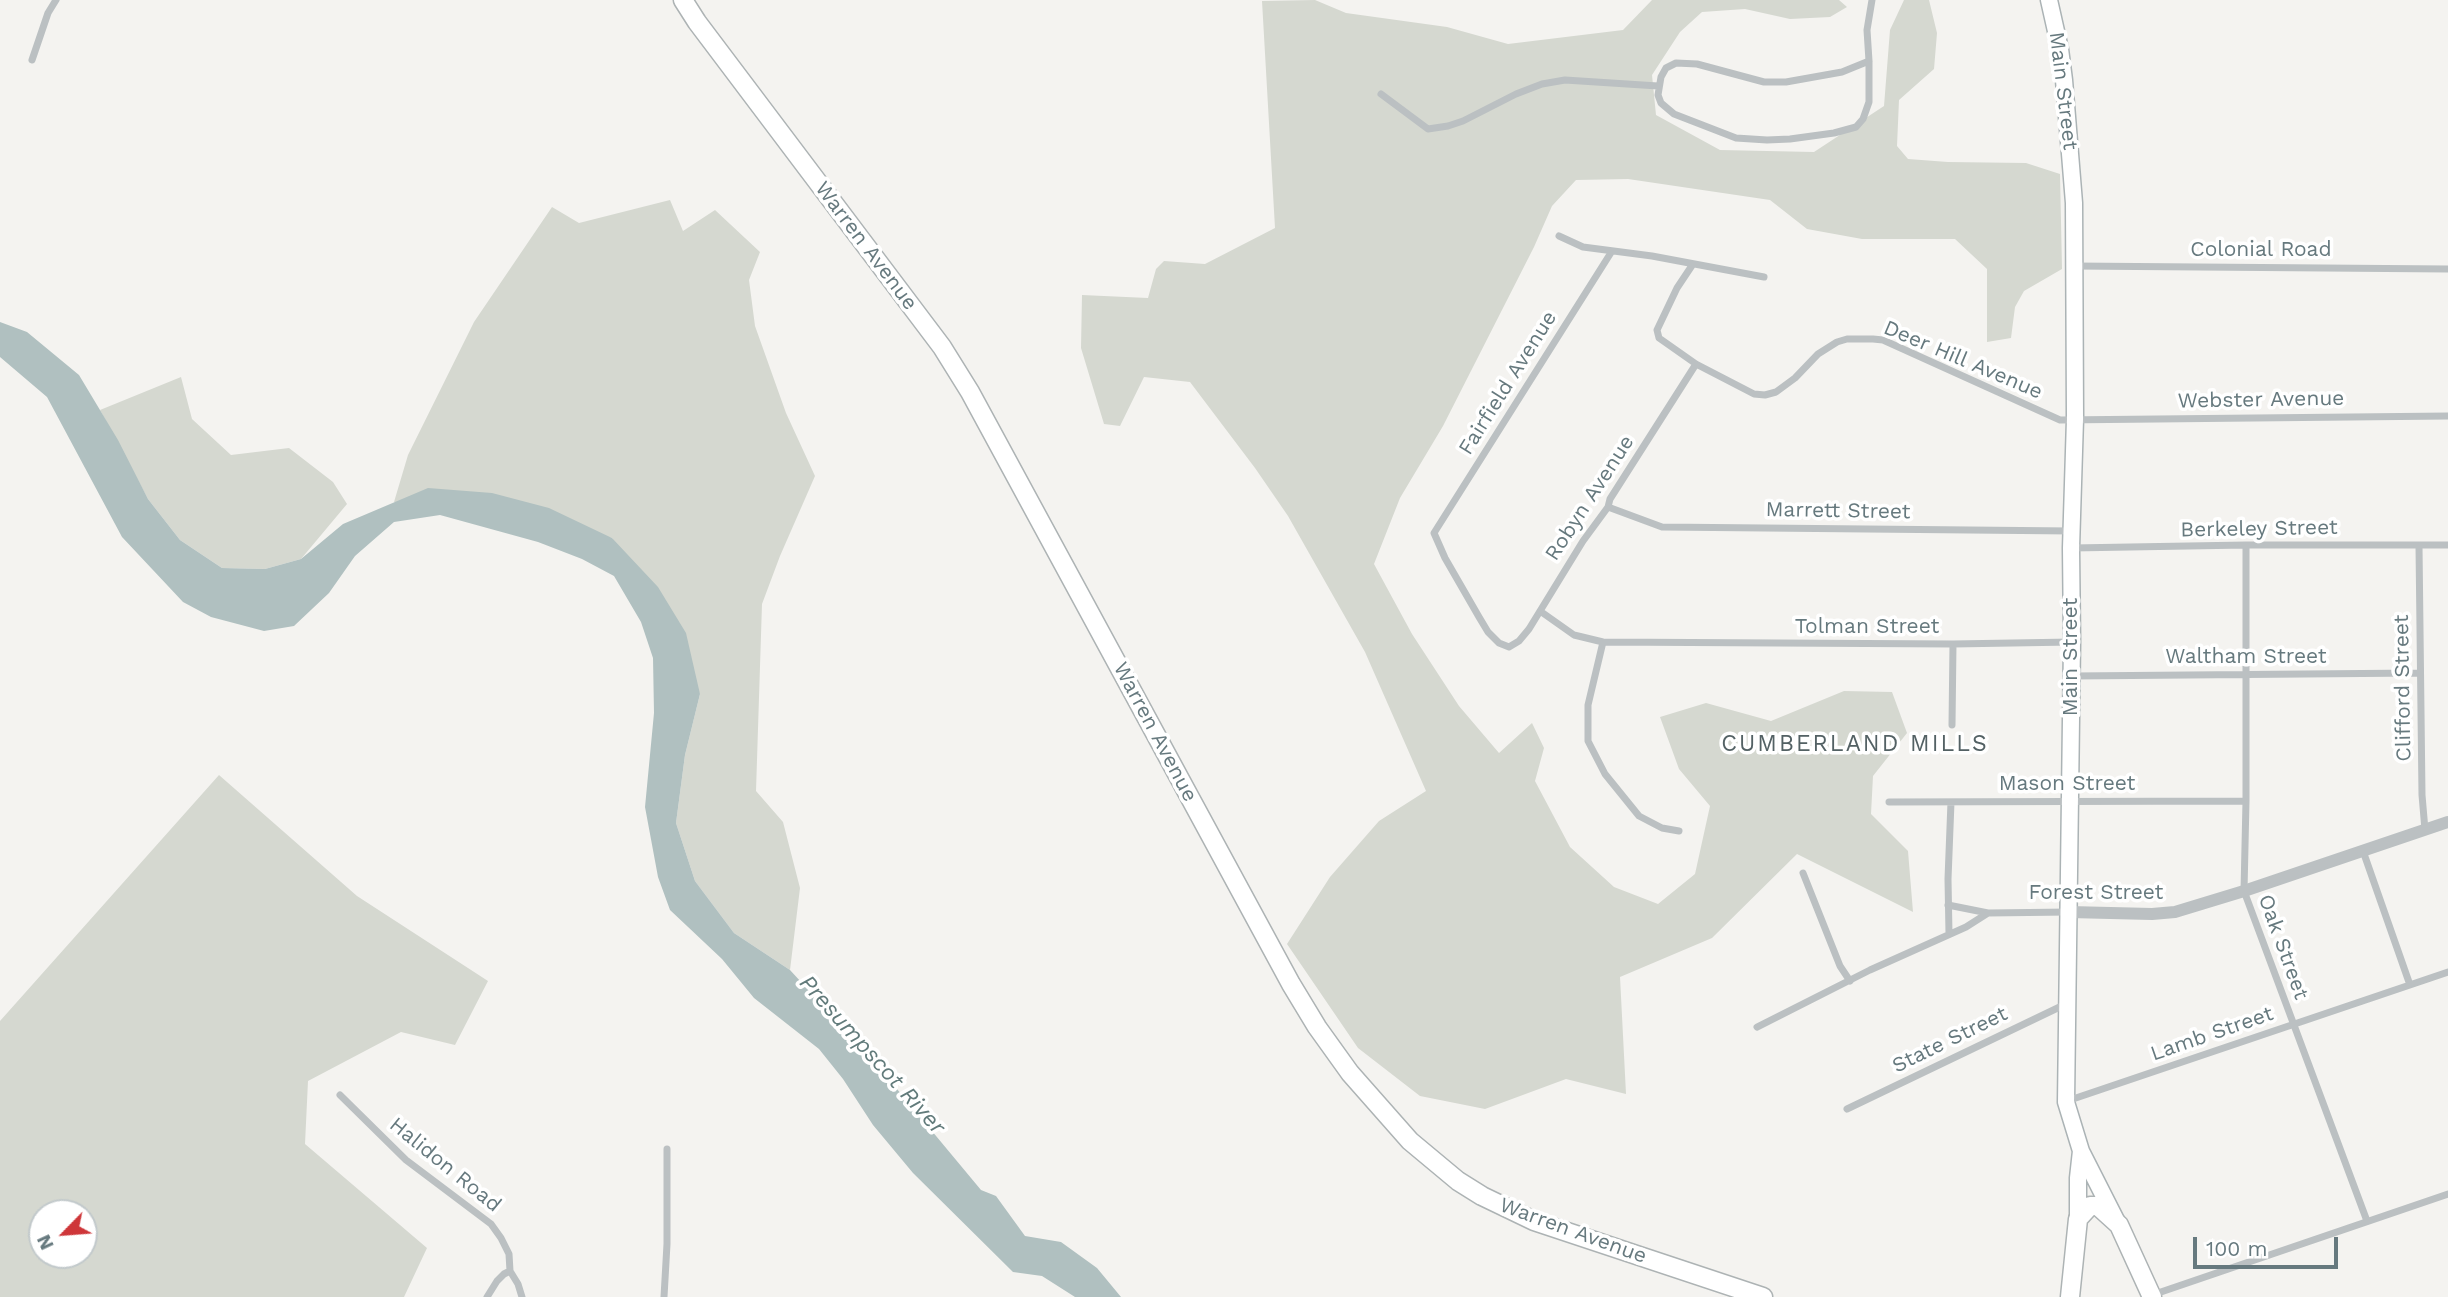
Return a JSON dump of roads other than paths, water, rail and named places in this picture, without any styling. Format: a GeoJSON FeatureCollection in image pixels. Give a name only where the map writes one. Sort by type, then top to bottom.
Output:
{"type":"FeatureCollection","features":[{"type":"Feature","properties":{"kind":"main road","name":"Warren Avenue"},"geometry":{"type":"LineString","coordinates":[[683,0],[942,347],[970,392],[1291,984],[1350,1073],[1410,1141],[1458,1181],[1482,1196],[1534,1221],[1763,1297]]}},
{"type":"Feature","properties":{"kind":"main road","name":"Main Street"},"geometry":{"type":"LineString","coordinates":[[2049,0],[2060,49],[2074,203],[2075,419],[2071,548],[2072,676],[2066,1102],[2081,1151],[2151,1296]]}},
{"type":"Feature","properties":{"kind":"main road"},"geometry":{"type":"LineString","coordinates":[[2070,1297],[2078,1219],[2081,1151]]}},
{"type":"Feature","properties":{"kind":"main road"},"geometry":{"type":"LineString","coordinates":[[2078,1219],[2090,1206],[2098,1206],[2119,1225]]}},
{"type":"Feature","properties":{"kind":"street"},"geometry":{"type":"LineString","coordinates":[[32,60],[48,13],[56,0]]}},
{"type":"Feature","properties":{"kind":"street"},"geometry":{"type":"LineString","coordinates":[[1868,61],[1842,72],[1786,82],[1764,82],[1697,64],[1676,62],[1667,68],[1658,86],[1661,103],[1666,109],[1708,129],[1746,139],[1790,139],[1856,127],[1863,119],[1869,102],[1868,61],[1867,30],[1872,0]]}},
{"type":"Feature","properties":{"kind":"street"},"geometry":{"type":"LineString","coordinates":[[1381,94],[1428,129],[1463,121],[1542,84],[1565,80],[1658,86]]}},
{"type":"Feature","properties":{"kind":"street"},"geometry":{"type":"LineString","coordinates":[[1559,236],[1583,247],[1764,277]]}},
{"type":"Feature","properties":{"kind":"street","name":"Fairfield Avenue"},"geometry":{"type":"LineString","coordinates":[[1509,647],[1499,643],[1488,632],[1445,558],[1434,533],[1612,251]]}},
{"type":"Feature","properties":{"kind":"street"},"geometry":{"type":"LineString","coordinates":[[1693,264],[1677,288],[1657,330],[1659,338],[1665,344],[1696,364]]}},
{"type":"Feature","properties":{"kind":"street","name":"Colonial Road"},"geometry":{"type":"LineString","coordinates":[[2073,266],[2448,269]]}},
{"type":"Feature","properties":{"kind":"street","name":"Deer Hill Avenue"},"geometry":{"type":"LineString","coordinates":[[1696,364],[1744,390],[1765,395],[1776,393],[1796,378],[1827,347],[1847,339],[1883,340],[2052,418],[2075,419]]}},
{"type":"Feature","properties":{"kind":"street","name":"Robyn Avenue"},"geometry":{"type":"LineString","coordinates":[[1509,647],[1519,641],[1540,611],[1696,364]]}},
{"type":"Feature","properties":{"kind":"street","name":"Webster Avenue"},"geometry":{"type":"LineString","coordinates":[[2075,419],[2448,416]]}},
{"type":"Feature","properties":{"kind":"street","name":"Marrett Street"},"geometry":{"type":"LineString","coordinates":[[1608,507],[1662,527],[2072,531]]}},
{"type":"Feature","properties":{"kind":"street","name":"Oak Street"},"geometry":{"type":"LineString","coordinates":[[2246,545],[2244,891],[2367,1221]]}},
{"type":"Feature","properties":{"kind":"street","name":"Berkeley Street"},"geometry":{"type":"LineString","coordinates":[[2071,548],[2448,545]]}},
{"type":"Feature","properties":{"kind":"street","name":"Clifford Street"},"geometry":{"type":"LineString","coordinates":[[2419,546],[2421,795],[2425,830]]}},
{"type":"Feature","properties":{"kind":"street","name":"Tolman Street"},"geometry":{"type":"LineString","coordinates":[[1540,611],[1574,635],[1603,642],[2072,642]]}},
{"type":"Feature","properties":{"kind":"street"},"geometry":{"type":"LineString","coordinates":[[1603,642],[1588,705],[1588,741],[1605,774],[1639,817],[1662,828],[1679,831]]}},
{"type":"Feature","properties":{"kind":"street"},"geometry":{"type":"LineString","coordinates":[[1952,725],[1953,644]]}},
{"type":"Feature","properties":{"kind":"street","name":"Waltham Street"},"geometry":{"type":"LineString","coordinates":[[2072,676],[2420,673]]}},
{"type":"Feature","properties":{"kind":"street","name":"Mason Street"},"geometry":{"type":"LineString","coordinates":[[1889,803],[2246,801]]}},
{"type":"Feature","properties":{"kind":"street"},"geometry":{"type":"LineString","coordinates":[[1949,934],[1951,802]]}},
{"type":"Feature","properties":{"kind":"street","name":"Forest Street"},"geometry":{"type":"LineString","coordinates":[[1757,1027],[1966,927],[1988,913],[2175,912],[2448,822]]}},
{"type":"Feature","properties":{"kind":"street"},"geometry":{"type":"LineString","coordinates":[[2363,851],[2410,985]]}},
{"type":"Feature","properties":{"kind":"street"},"geometry":{"type":"LineString","coordinates":[[1803,873],[1840,966],[1850,981]]}},
{"type":"Feature","properties":{"kind":"street"},"geometry":{"type":"LineString","coordinates":[[1948,905],[1988,913]]}},
{"type":"Feature","properties":{"kind":"street","name":"Lamb Street"},"geometry":{"type":"LineString","coordinates":[[2066,1102],[2448,972]]}},
{"type":"Feature","properties":{"kind":"street","name":"State Street"},"geometry":{"type":"LineString","coordinates":[[1847,1109],[2069,1003]]}},
{"type":"Feature","properties":{"kind":"street","name":"Halidon Road"},"geometry":{"type":"LineString","coordinates":[[340,1095],[405,1160],[491,1224],[502,1238],[509,1254],[510,1272],[522,1297]]}},
{"type":"Feature","properties":{"kind":"street"},"geometry":{"type":"LineString","coordinates":[[664,1297],[667,1149]]}},
{"type":"Feature","properties":{"kind":"street"},"geometry":{"type":"LineString","coordinates":[[2151,1296],[2448,1194]]}},
{"type":"Feature","properties":{"kind":"street"},"geometry":{"type":"LineString","coordinates":[[486,1297],[497,1281],[510,1272]]}},
{"type":"Feature","properties":{"kind":"district","name":"CUMBERLAND MILLS"},"geometry":{"type":"Point","coordinates":[1855,744]}},
{"type":"Feature","properties":{"kind":"water label","name":"Presumpscot River"},"geometry":{"type":"Point","coordinates":[872,1055]}}]}
